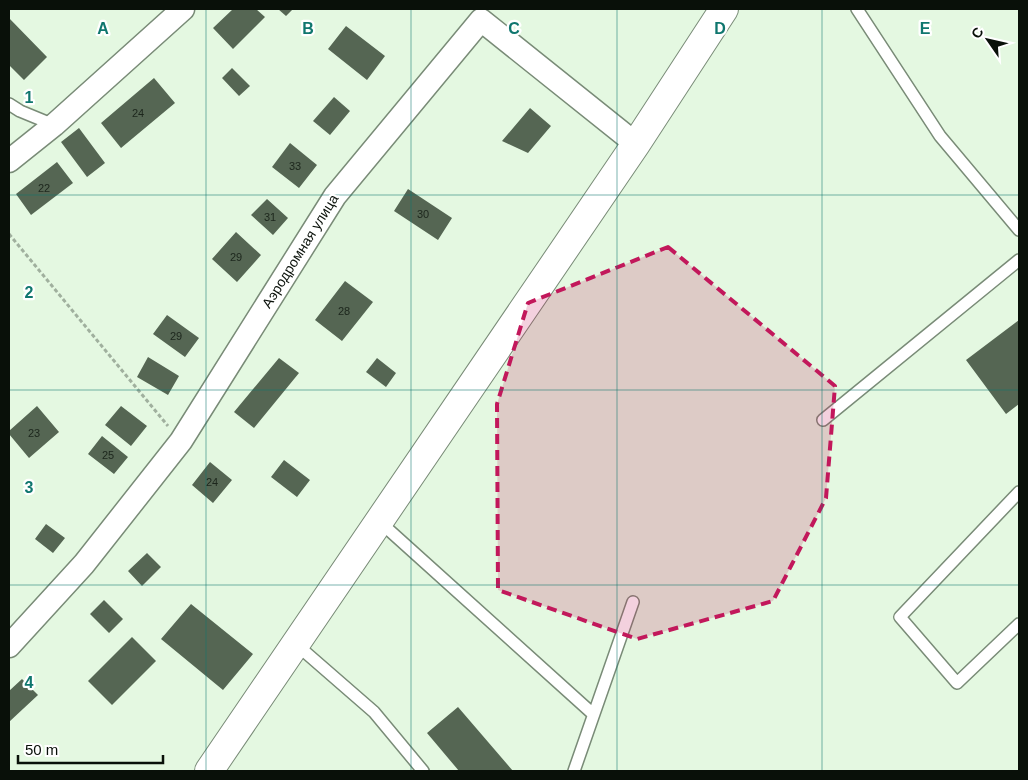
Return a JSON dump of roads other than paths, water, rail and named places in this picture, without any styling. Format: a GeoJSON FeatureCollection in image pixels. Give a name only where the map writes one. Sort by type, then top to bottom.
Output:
{"type":"FeatureCollection","features":[{"type":"Feature","properties":{"kind":"main road"},"geometry":{"type":"LineString","coordinates":[[209,771],[297,645],[636,144],[724,9]]}},
{"type":"Feature","properties":{"kind":"street"},"geometry":{"type":"LineString","coordinates":[[9,161],[54,124],[183,9]]}},
{"type":"Feature","properties":{"kind":"street","name":"Аэродромная улица"},"geometry":{"type":"LineString","coordinates":[[9,646],[84,564],[182,441],[334,196],[473,15],[636,144]]}},
{"type":"Feature","properties":{"kind":"lane"},"geometry":{"type":"LineString","coordinates":[[857,9],[940,136],[1019,230]]}},
{"type":"Feature","properties":{"kind":"lane"},"geometry":{"type":"LineString","coordinates":[[9,104],[20,111],[54,124]]}},
{"type":"Feature","properties":{"kind":"lane"},"geometry":{"type":"LineString","coordinates":[[823,420],[1019,260]]}},
{"type":"Feature","properties":{"kind":"lane"},"geometry":{"type":"LineString","coordinates":[[1019,492],[900,617],[958,683],[1019,624]]}},
{"type":"Feature","properties":{"kind":"lane"},"geometry":{"type":"LineString","coordinates":[[380,522],[593,714]]}},
{"type":"Feature","properties":{"kind":"lane"},"geometry":{"type":"LineString","coordinates":[[574,771],[633,602]]}},
{"type":"Feature","properties":{"kind":"lane"},"geometry":{"type":"LineString","coordinates":[[297,645],[374,712],[424,771]]}}]}
